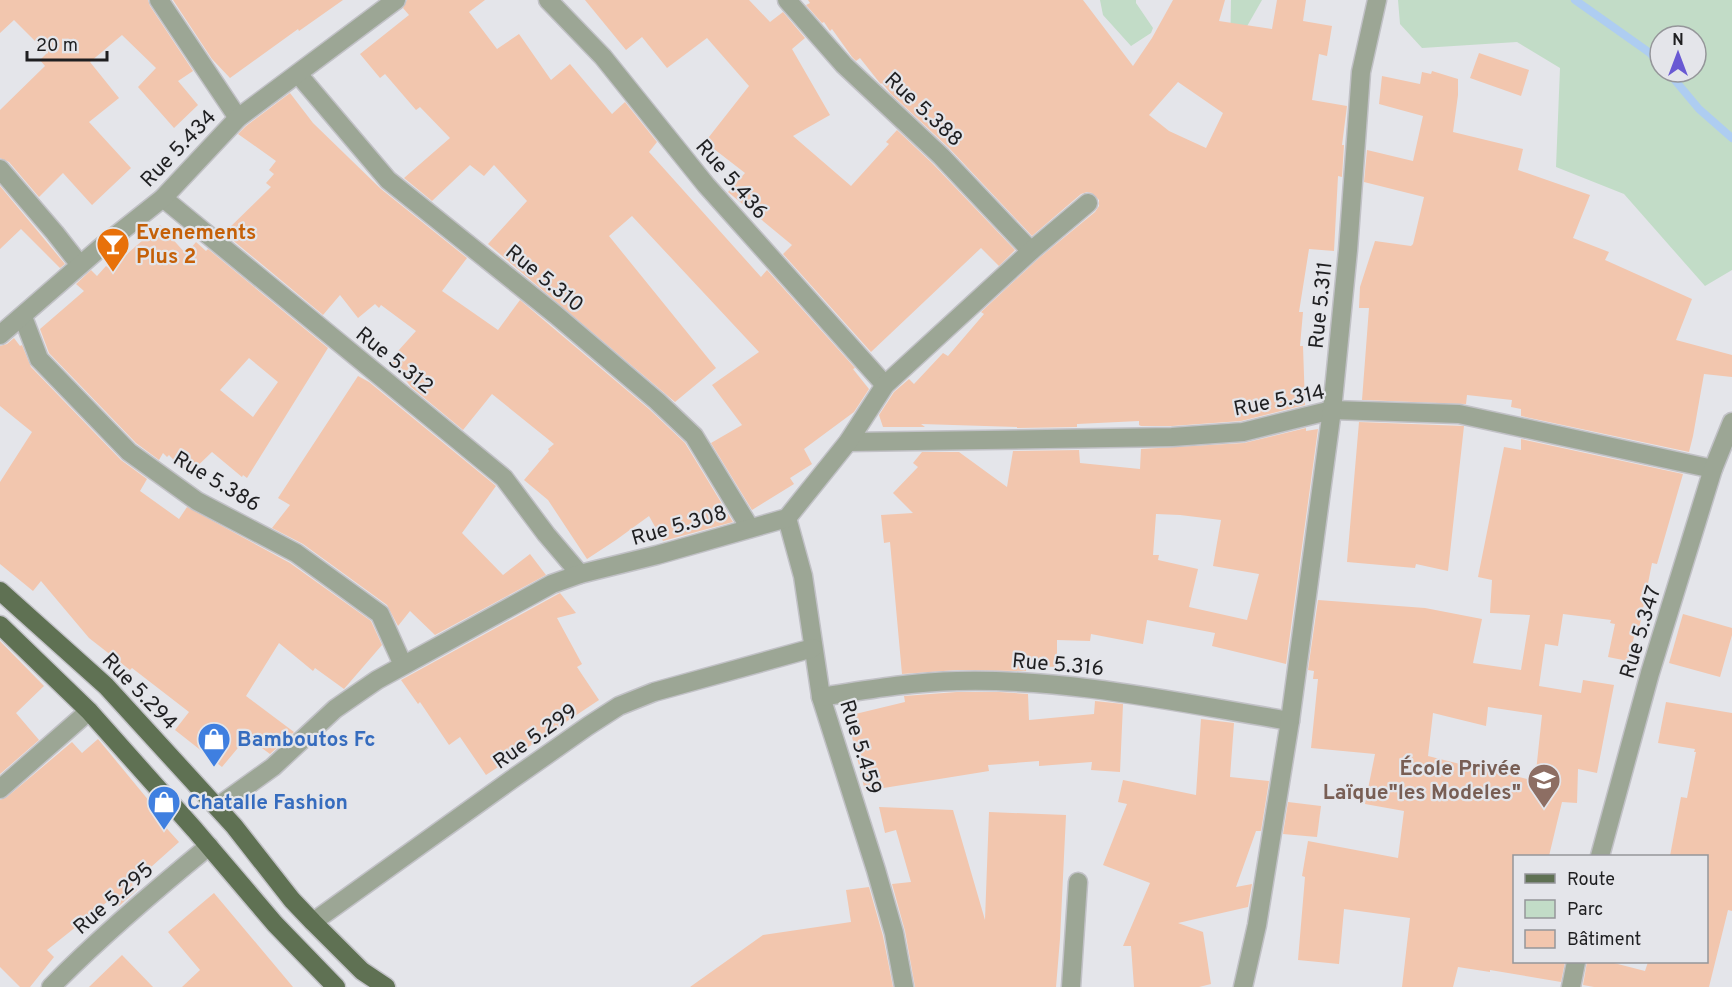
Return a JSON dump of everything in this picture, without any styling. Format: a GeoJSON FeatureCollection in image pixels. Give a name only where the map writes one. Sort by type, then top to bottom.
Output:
{"type":"FeatureCollection","features":[{"type":"Feature","properties":{"kind":"main road","name":"Rue 5.294"},"geometry":{"type":"LineString","coordinates":[[0,591],[106,686],[234,826],[292,900],[362,971],[386,987]]}},
{"type":"Feature","properties":{"kind":"main road"},"geometry":{"type":"LineString","coordinates":[[0,625],[89,711],[275,924],[336,987]]}},
{"type":"Feature","properties":{"kind":"street"},"geometry":{"type":"LineString","coordinates":[[159,0],[238,118]]}},
{"type":"Feature","properties":{"kind":"street","name":"Rue 5.434"},"geometry":{"type":"LineString","coordinates":[[0,335],[80,265],[163,198],[238,118],[396,0]]}},
{"type":"Feature","properties":{"kind":"street","name":"Rue 5.436"},"geometry":{"type":"LineString","coordinates":[[548,0],[603,57],[706,185],[885,385]]}},
{"type":"Feature","properties":{"kind":"street","name":"Rue 5.388"},"geometry":{"type":"LineString","coordinates":[[787,0],[844,65],[941,156],[1031,251]]}},
{"type":"Feature","properties":{"kind":"street","name":"Rue 5.311"},"geometry":{"type":"LineString","coordinates":[[1243,987],[1257,924],[1290,721],[1332,410],[1348,250],[1361,72],[1377,0]]}},
{"type":"Feature","properties":{"kind":"street","name":"Rue 5.310"},"geometry":{"type":"LineString","coordinates":[[298,74],[388,180],[556,315],[657,401],[694,436],[750,528]]}},
{"type":"Feature","properties":{"kind":"street"},"geometry":{"type":"LineString","coordinates":[[0,170],[80,265]]}},
{"type":"Feature","properties":{"kind":"street","name":"Rue 5.312"},"geometry":{"type":"LineString","coordinates":[[163,198],[504,478],[546,534],[580,574]]}},
{"type":"Feature","properties":{"kind":"street"},"geometry":{"type":"LineString","coordinates":[[787,518],[848,442],[885,385],[1031,251],[1088,203]]}},
{"type":"Feature","properties":{"kind":"street","name":"Rue 5.386"},"geometry":{"type":"LineString","coordinates":[[23,317],[39,359],[129,452],[197,501],[296,553],[380,614],[403,665]]}},
{"type":"Feature","properties":{"kind":"street","name":"Rue 5.314"},"geometry":{"type":"LineString","coordinates":[[848,442],[1172,437],[1244,432],[1332,410],[1459,414],[1713,469]]}},
{"type":"Feature","properties":{"kind":"street","name":"Rue 5.347"},"geometry":{"type":"LineString","coordinates":[[1600,855],[1650,673],[1713,469],[1732,423]]}},
{"type":"Feature","properties":{"kind":"street","name":"Rue 5.308"},"geometry":{"type":"LineString","coordinates":[[217,807],[273,767],[335,709],[377,680],[552,584],[580,574],[787,518]]}},
{"type":"Feature","properties":{"kind":"street","name":"Rue 5.459"},"geometry":{"type":"LineString","coordinates":[[787,518],[803,576],[821,697],[876,870],[894,933],[904,987]]}},
{"type":"Feature","properties":{"kind":"street","name":"Rue 5.299"},"geometry":{"type":"LineString","coordinates":[[313,922],[539,760],[620,706],[654,692],[813,648]]}},
{"type":"Feature","properties":{"kind":"street","name":"Rue 5.316"},"geometry":{"type":"LineString","coordinates":[[821,697],[902,684],[1006,681],[1108,691],[1290,721]]}},
{"type":"Feature","properties":{"kind":"street"},"geometry":{"type":"LineString","coordinates":[[0,789],[89,711]]}},
{"type":"Feature","properties":{"kind":"street","name":"Rue 5.295"},"geometry":{"type":"LineString","coordinates":[[51,987],[82,955],[152,892],[209,846]]}},
{"type":"Feature","properties":{"kind":"street"},"geometry":{"type":"LineString","coordinates":[[1071,987],[1078,882]]}},
{"type":"Feature","properties":{"kind":"street"},"geometry":{"type":"LineString","coordinates":[[1571,987],[1576,963]]}},
{"type":"Feature","properties":{"kind":"green space"},"geometry":{"type":"Polygon","coordinates":[[[1100,0],[1136,0],[1153,28],[1151,33],[1131,46],[1103,15],[1100,0]]]}},
{"type":"Feature","properties":{"kind":"green space"},"geometry":{"type":"Polygon","coordinates":[[[1231,0],[1262,0],[1230,56],[1231,0]]]}},
{"type":"Feature","properties":{"kind":"green space"},"geometry":{"type":"Polygon","coordinates":[[[1398,0],[1732,0],[1732,270],[1705,286],[1624,194],[1556,167],[1560,68],[1517,42],[1422,48],[1400,24],[1398,0]]]}},
{"type":"Feature","properties":{"kind":"building"},"geometry":{"type":"Polygon","coordinates":[[[0,0],[148,0],[193,71],[178,81],[198,105],[174,128],[138,87],[156,68],[122,35],[90,62],[119,98],[89,122],[131,168],[92,205],[63,173],[39,197],[9,162],[0,158],[0,110],[45,66],[40,60],[47,53],[14,20],[0,33],[0,0]]]}},
{"type":"Feature","properties":{"kind":"building"},"geometry":{"type":"Polygon","coordinates":[[[173,0],[343,0],[230,78],[212,59],[173,0]]]}},
{"type":"Feature","properties":{"kind":"building"},"geometry":{"type":"Polygon","coordinates":[[[407,0],[485,0],[469,12],[497,49],[519,34],[551,80],[570,64],[612,114],[625,102],[657,142],[649,152],[761,277],[767,270],[855,368],[853,369],[869,389],[854,412],[804,449],[812,464],[790,478],[794,484],[752,510],[711,443],[742,425],[712,385],[759,352],[632,216],[609,236],[716,368],[675,402],[488,244],[527,201],[494,165],[484,176],[470,165],[432,201],[404,178],[450,138],[420,107],[416,110],[385,74],[380,78],[360,54],[409,15],[403,8],[407,0]]]}},
{"type":"Feature","properties":{"kind":"building"},"geometry":{"type":"Polygon","coordinates":[[[585,0],[749,0],[770,22],[783,12],[805,38],[792,49],[830,115],[793,136],[851,186],[889,144],[886,142],[897,130],[933,164],[1015,250],[999,266],[981,248],[871,352],[783,254],[792,245],[728,192],[745,173],[705,142],[749,86],[707,38],[667,68],[642,37],[626,50],[585,0]]]}},
{"type":"Feature","properties":{"kind":"building"},"geometry":{"type":"Polygon","coordinates":[[[808,0],[1083,0],[1133,66],[1173,0],[1225,0],[1219,21],[1272,29],[1277,0],[1306,0],[1303,21],[1332,26],[1327,56],[1319,54],[1312,100],[1347,106],[1342,145],[1344,145],[1342,177],[1338,176],[1334,251],[1309,249],[1299,312],[1303,312],[1300,346],[1303,346],[1305,405],[1241,421],[1172,426],[1141,426],[1139,421],[1077,424],[1077,427],[1017,428],[921,424],[925,427],[883,427],[879,415],[894,392],[909,379],[914,384],[943,353],[948,356],[984,314],[981,312],[1038,259],[1095,212],[1099,206],[1099,200],[1092,193],[1081,194],[1032,236],[949,148],[879,82],[860,58],[856,61],[852,57],[832,29],[830,31],[806,5],[810,3],[808,0]],[[1178,82],[1149,115],[1169,131],[1206,148],[1223,113],[1178,82]]]}},
{"type":"Feature","properties":{"kind":"building"},"geometry":{"type":"Polygon","coordinates":[[[1479,53],[1529,70],[1521,96],[1470,78],[1479,53]]]}},
{"type":"Feature","properties":{"kind":"building"},"geometry":{"type":"Polygon","coordinates":[[[1432,71],[1458,79],[1453,132],[1523,149],[1518,170],[1590,195],[1573,238],[1609,252],[1605,260],[1692,299],[1676,340],[1732,355],[1732,377],[1704,374],[1689,452],[1521,416],[1521,409],[1511,407],[1512,400],[1467,395],[1466,404],[1362,400],[1369,308],[1359,308],[1360,287],[1375,241],[1411,246],[1413,244],[1424,197],[1364,182],[1367,150],[1413,161],[1423,116],[1379,104],[1382,76],[1420,84],[1422,72],[1431,74],[1432,71]]]}},
{"type":"Feature","properties":{"kind":"building"},"geometry":{"type":"Polygon","coordinates":[[[290,93],[313,123],[381,189],[467,258],[442,291],[498,330],[520,300],[649,409],[685,443],[733,522],[663,541],[649,516],[587,559],[548,500],[524,480],[554,444],[492,394],[463,430],[411,387],[390,360],[416,331],[381,305],[379,308],[375,304],[358,318],[340,295],[323,315],[224,233],[271,187],[266,183],[274,174],[269,170],[276,161],[238,134],[290,93]]]}},
{"type":"Feature","properties":{"kind":"building"},"geometry":{"type":"Polygon","coordinates":[[[0,186],[65,264],[60,268],[21,229],[0,249],[0,186]]]}},
{"type":"Feature","properties":{"kind":"building"},"geometry":{"type":"Polygon","coordinates":[[[160,225],[186,254],[196,242],[206,251],[208,249],[328,348],[247,478],[243,475],[242,477],[212,452],[188,475],[169,455],[167,457],[163,453],[159,460],[136,443],[49,353],[40,329],[84,291],[76,284],[91,270],[97,276],[106,266],[110,269],[160,225]],[[249,358],[220,390],[253,417],[278,382],[249,358]]]}},
{"type":"Feature","properties":{"kind":"building"},"geometry":{"type":"Polygon","coordinates":[[[14,338],[20,346],[22,345],[31,367],[121,460],[147,479],[140,491],[179,519],[187,507],[290,563],[371,621],[382,645],[344,689],[315,668],[313,671],[279,643],[246,696],[294,732],[270,754],[247,737],[222,767],[175,730],[189,712],[89,638],[41,581],[33,591],[0,564],[0,482],[32,432],[0,406],[0,346],[14,338]]]}},
{"type":"Feature","properties":{"kind":"building"},"geometry":{"type":"Polygon","coordinates":[[[358,376],[369,382],[496,486],[462,533],[503,575],[530,554],[546,575],[435,635],[410,611],[398,626],[387,605],[303,544],[272,528],[290,505],[278,498],[358,376]]]}},
{"type":"Feature","properties":{"kind":"building"},"geometry":{"type":"Polygon","coordinates":[[[1359,422],[1464,426],[1448,571],[1416,564],[1415,568],[1347,562],[1359,422]]]}},
{"type":"Feature","properties":{"kind":"building"},"geometry":{"type":"Polygon","coordinates":[[[1306,428],[1306,431],[1318,429],[1286,664],[1212,646],[1215,633],[1147,620],[1143,644],[1091,634],[1090,641],[1057,640],[1057,667],[1026,666],[1026,671],[957,670],[902,674],[890,542],[884,543],[881,515],[913,513],[893,493],[918,467],[913,463],[922,452],[959,452],[1007,487],[1013,451],[1079,450],[1080,463],[1140,469],[1141,449],[1244,443],[1306,428]],[[1156,514],[1153,555],[1159,555],[1158,560],[1198,569],[1189,607],[1247,620],[1259,574],[1213,566],[1221,520],[1156,514]]]}},
{"type":"Feature","properties":{"kind":"building"},"geometry":{"type":"Polygon","coordinates":[[[1521,439],[1683,474],[1657,564],[1652,563],[1639,629],[1636,629],[1628,661],[1608,657],[1615,624],[1610,623],[1611,620],[1563,614],[1558,646],[1545,644],[1539,686],[1581,693],[1583,680],[1614,685],[1597,773],[1578,769],[1577,803],[1562,802],[1549,855],[1513,855],[1513,963],[1565,963],[1561,982],[1458,967],[1453,987],[1402,987],[1410,918],[1344,909],[1339,964],[1298,960],[1305,877],[1302,876],[1308,841],[1398,858],[1404,811],[1365,804],[1375,754],[1311,748],[1318,679],[1313,679],[1314,671],[1308,670],[1318,600],[1425,608],[1482,619],[1473,663],[1521,670],[1530,615],[1490,613],[1492,580],[1478,577],[1504,447],[1521,450],[1521,439]],[[1488,707],[1486,726],[1433,713],[1428,756],[1535,781],[1542,715],[1488,707]]]}},
{"type":"Feature","properties":{"kind":"building"},"geometry":{"type":"Polygon","coordinates":[[[560,593],[576,613],[557,618],[582,664],[577,667],[599,700],[486,775],[460,737],[449,745],[420,702],[418,704],[401,680],[560,593]]]}},
{"type":"Feature","properties":{"kind":"building"},"geometry":{"type":"Polygon","coordinates":[[[1683,614],[1732,628],[1720,677],[1669,663],[1683,614]]]}},
{"type":"Feature","properties":{"kind":"building"},"geometry":{"type":"Polygon","coordinates":[[[0,641],[44,686],[16,713],[39,740],[0,774],[0,641]]]}},
{"type":"Feature","properties":{"kind":"building"},"geometry":{"type":"Polygon","coordinates":[[[999,692],[1028,694],[1029,720],[1094,714],[1095,701],[1123,704],[1120,772],[1091,770],[1092,762],[1039,766],[1039,761],[988,765],[989,771],[865,791],[847,716],[905,702],[904,696],[999,692]]]}},
{"type":"Feature","properties":{"kind":"building"},"geometry":{"type":"Polygon","coordinates":[[[1666,702],[1732,713],[1732,911],[1728,910],[1709,987],[1594,987],[1583,985],[1587,963],[1614,963],[1645,971],[1648,963],[1708,963],[1708,855],[1670,855],[1681,797],[1687,798],[1696,752],[1694,752],[1695,749],[1658,743],[1666,702]]]}},
{"type":"Feature","properties":{"kind":"building"},"geometry":{"type":"Polygon","coordinates":[[[1201,719],[1234,723],[1230,777],[1269,781],[1261,831],[1256,831],[1236,887],[1252,884],[1248,907],[1178,923],[1203,932],[1211,984],[1199,987],[1134,987],[1131,946],[1123,946],[1150,883],[1103,865],[1127,804],[1118,802],[1123,780],[1196,795],[1201,719]]]}},
{"type":"Feature","properties":{"kind":"building"},"geometry":{"type":"Polygon","coordinates":[[[98,739],[164,819],[161,822],[179,842],[132,884],[137,890],[119,906],[112,898],[47,950],[54,957],[30,987],[20,987],[0,967],[0,800],[7,797],[72,742],[82,753],[98,739]]]}},
{"type":"Feature","properties":{"kind":"building"},"geometry":{"type":"Polygon","coordinates":[[[1288,802],[1321,806],[1317,837],[1283,834],[1288,802]]]}},
{"type":"Feature","properties":{"kind":"building"},"geometry":{"type":"Polygon","coordinates":[[[879,807],[953,810],[985,920],[989,812],[1066,815],[1056,987],[915,987],[905,931],[892,884],[911,882],[896,830],[885,833],[879,807]]]}},
{"type":"Feature","properties":{"kind":"building"},"geometry":{"type":"Polygon","coordinates":[[[869,887],[883,936],[893,987],[690,987],[763,935],[851,922],[846,890],[869,887]]]}},
{"type":"Feature","properties":{"kind":"building"},"geometry":{"type":"Polygon","coordinates":[[[214,893],[293,987],[182,987],[200,970],[168,932],[214,893]]]}},
{"type":"Feature","properties":{"kind":"building"},"geometry":{"type":"Polygon","coordinates":[[[122,955],[153,987],[89,987],[122,955]]]}},
{"type":"Feature","properties":{"kind":"waterway"},"geometry":{"type":"LineString","coordinates":[[1575,0],[1648,52]]}},
{"type":"Feature","properties":{"kind":"waterway"},"geometry":{"type":"LineString","coordinates":[[1678,84],[1699,109],[1732,138]]}},
{"type":"Feature","properties":{"kind":"place","name":"Evenements Plus 2"},"geometry":{"type":"Point","coordinates":[113,273]}},
{"type":"Feature","properties":{"kind":"place","name":"Bamboutos Fc"},"geometry":{"type":"Point","coordinates":[214,768]}},
{"type":"Feature","properties":{"kind":"place","name":"École Privée Laïque\"les Modeles\""},"geometry":{"type":"Point","coordinates":[1544,809]}},
{"type":"Feature","properties":{"kind":"place","name":"Chatalle Fashion"},"geometry":{"type":"Point","coordinates":[164,831]}}]}
